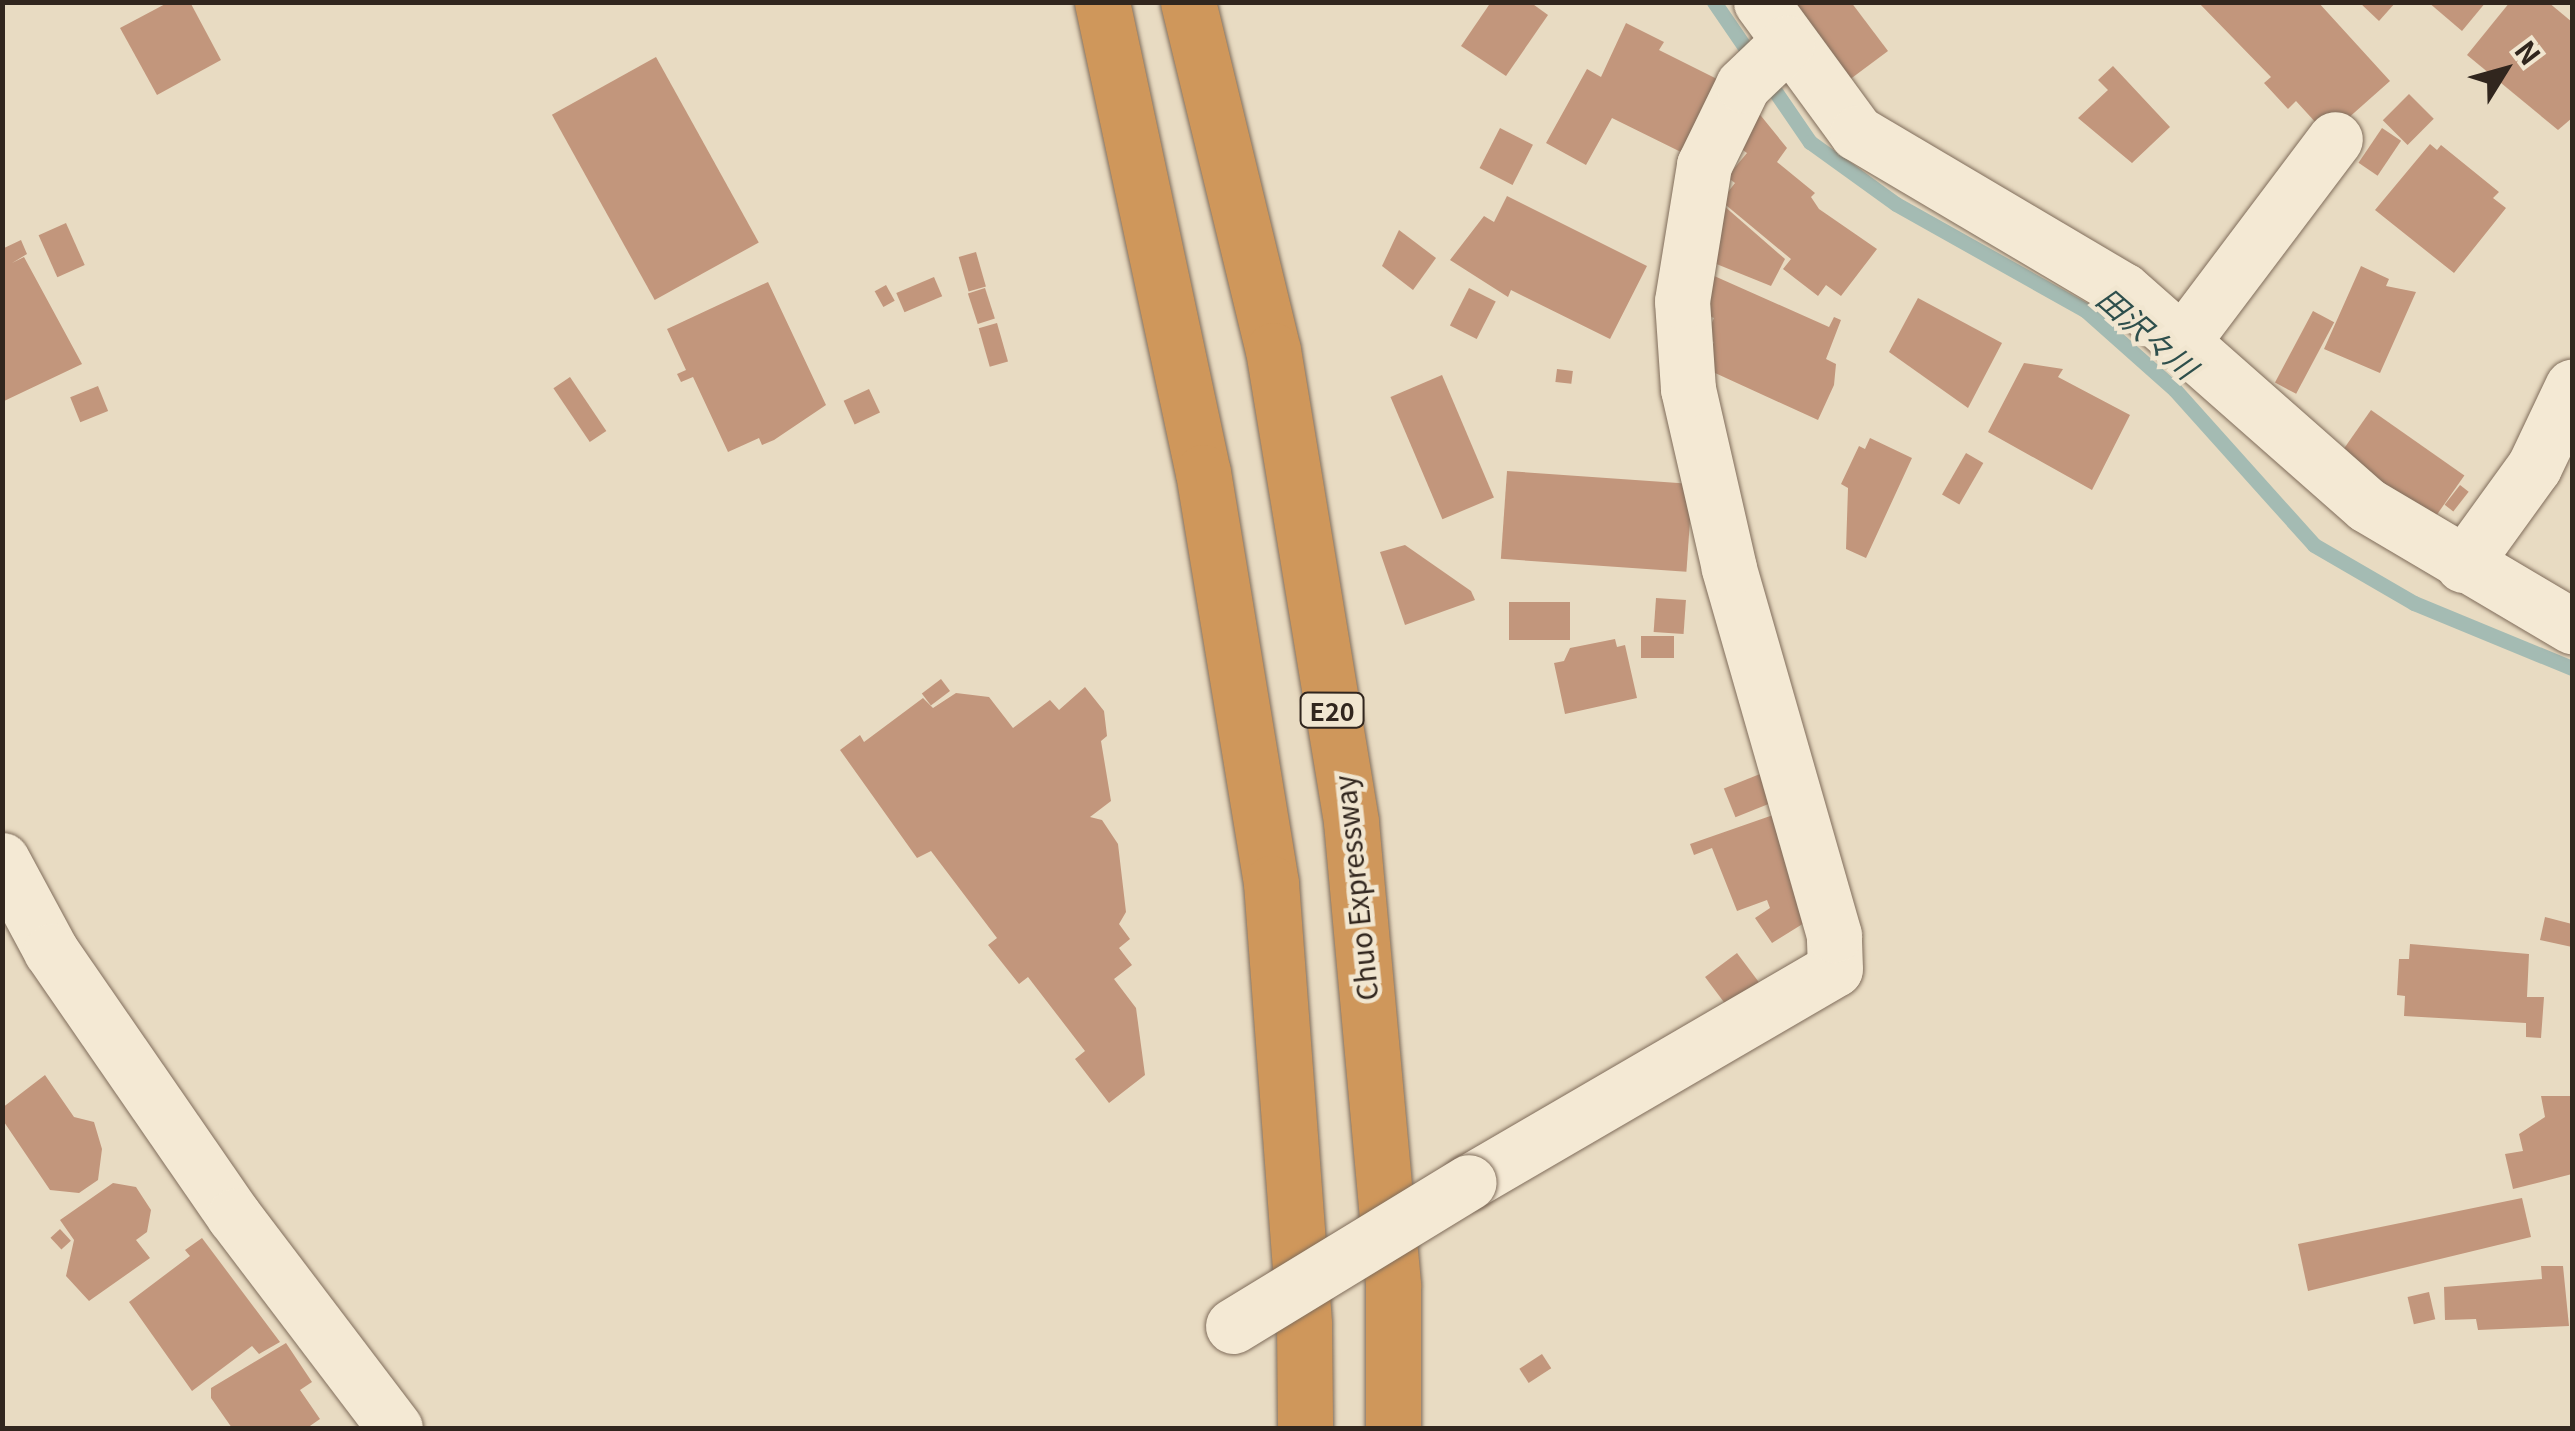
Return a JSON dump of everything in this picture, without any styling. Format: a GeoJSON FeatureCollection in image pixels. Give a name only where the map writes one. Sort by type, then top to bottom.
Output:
{"type":"FeatureCollection","features":[{"type":"Feature","properties":{"kind":"highway"},"geometry":{"type":"LineString","coordinates":[[1102,2],[1203,472],[1271,883],[1304,1326],[1305,1428]]}},
{"type":"Feature","properties":{"kind":"highway","name":"Chuo Expressway"},"geometry":{"type":"LineString","coordinates":[[1188,2],[1273,350],[1351,822],[1393,1286],[1393,1428]]}},
{"type":"Feature","properties":{"kind":"street"},"geometry":{"type":"LineString","coordinates":[[1234,1326],[1835,968],[1834,935],[1744,624],[1688,389],[1682,301],[1688,234],[1704,165],[1766,46],[1857,132],[2122,290],[2367,504],[2572,626]]}},
{"type":"Feature","properties":{"kind":"street"},"geometry":{"type":"LineString","coordinates":[[2182,342],[2336,139]]}},
{"type":"Feature","properties":{"kind":"street"},"geometry":{"type":"LineString","coordinates":[[2463,564],[2534,467],[2572,386]]}},
{"type":"Feature","properties":{"kind":"street"},"geometry":{"type":"LineString","coordinates":[[2,860],[51,952],[234,1216],[394,1428]]}},
{"type":"Feature","properties":{"kind":"building"},"geometry":{"type":"Polygon","coordinates":[[[169,2],[190,2],[221,60],[157,95],[120,28],[169,2]]]}},
{"type":"Feature","properties":{"kind":"building"},"geometry":{"type":"Polygon","coordinates":[[[1491,2],[1530,2],[1548,15],[1506,76],[1461,46],[1491,2]]]}},
{"type":"Feature","properties":{"kind":"building"},"geometry":{"type":"Polygon","coordinates":[[[1778,2],[1851,2],[1888,51],[1837,89],[1778,2]]]}},
{"type":"Feature","properties":{"kind":"building"},"geometry":{"type":"Polygon","coordinates":[[[2198,2],[2318,2],[2390,81],[2328,136],[2296,101],[2288,109],[2264,83],[2271,77],[2198,2]]]}},
{"type":"Feature","properties":{"kind":"building"},"geometry":{"type":"Polygon","coordinates":[[[2359,2],[2396,2],[2379,21],[2359,2]]]}},
{"type":"Feature","properties":{"kind":"building"},"geometry":{"type":"Polygon","coordinates":[[[2428,2],[2486,2],[2462,31],[2428,2]]]}},
{"type":"Feature","properties":{"kind":"building"},"geometry":{"type":"Polygon","coordinates":[[[2510,2],[2548,2],[2572,22],[2572,118],[2558,130],[2467,55],[2510,2]]]}},
{"type":"Feature","properties":{"kind":"building"},"geometry":{"type":"Polygon","coordinates":[[[1626,23],[1664,42],[1659,50],[1725,83],[1687,155],[1612,118],[1586,165],[1546,143],[1587,69],[1601,77],[1626,23]]]}},
{"type":"Feature","properties":{"kind":"building"},"geometry":{"type":"Polygon","coordinates":[[[656,57],[759,242],[655,300],[552,115],[656,57]]]}},
{"type":"Feature","properties":{"kind":"building"},"geometry":{"type":"Polygon","coordinates":[[[2113,66],[2170,127],[2132,163],[2078,118],[2108,90],[2098,80],[2113,66]]]}},
{"type":"Feature","properties":{"kind":"building"},"geometry":{"type":"Polygon","coordinates":[[[2409,94],[2434,119],[2408,145],[2383,120],[2409,94]]]}},
{"type":"Feature","properties":{"kind":"building"},"geometry":{"type":"Polygon","coordinates":[[[1757,111],[1787,148],[1777,162],[1815,193],[1811,197],[1819,209],[1877,249],[1841,296],[1826,285],[1818,296],[1783,269],[1791,259],[1721,201],[1735,183],[1727,177],[1747,153],[1740,148],[1757,111]]]}},
{"type":"Feature","properties":{"kind":"building"},"geometry":{"type":"Polygon","coordinates":[[[1500,128],[1533,145],[1513,185],[1480,168],[1500,128]]]}},
{"type":"Feature","properties":{"kind":"building"},"geometry":{"type":"Polygon","coordinates":[[[2382,128],[2401,141],[2378,176],[2359,163],[2382,128]]]}},
{"type":"Feature","properties":{"kind":"building"},"geometry":{"type":"Polygon","coordinates":[[[2430,144],[2437,150],[2441,145],[2499,192],[2493,198],[2506,208],[2454,273],[2375,210],[2430,144]]]}},
{"type":"Feature","properties":{"kind":"building"},"geometry":{"type":"Polygon","coordinates":[[[1507,196],[1647,266],[1610,339],[1511,290],[1508,297],[1450,260],[1484,216],[1494,222],[1507,196]]]}},
{"type":"Feature","properties":{"kind":"building"},"geometry":{"type":"Polygon","coordinates":[[[1723,205],[1785,259],[1771,286],[1709,261],[1723,205]]]}},
{"type":"Feature","properties":{"kind":"building"},"geometry":{"type":"Polygon","coordinates":[[[66,223],[85,265],[57,277],[39,235],[66,223]]]}},
{"type":"Feature","properties":{"kind":"building"},"geometry":{"type":"Polygon","coordinates":[[[1399,230],[1436,258],[1413,290],[1382,266],[1399,230]]]}},
{"type":"Feature","properties":{"kind":"building"},"geometry":{"type":"Polygon","coordinates":[[[21,240],[27,254],[12,263],[24,257],[82,364],[2,402],[2,249],[21,240]]]}},
{"type":"Feature","properties":{"kind":"building"},"geometry":{"type":"Polygon","coordinates":[[[976,252],[986,287],[969,292],[959,257],[976,252]]]}},
{"type":"Feature","properties":{"kind":"building"},"geometry":{"type":"Polygon","coordinates":[[[2361,266],[2389,279],[2386,286],[2416,292],[2380,373],[2324,349],[2361,266]]]}},
{"type":"Feature","properties":{"kind":"building"},"geometry":{"type":"Polygon","coordinates":[[[1712,275],[1829,327],[1834,317],[1841,320],[1826,359],[1836,364],[1834,385],[1818,420],[1702,367],[1714,342],[1705,338],[1714,318],[1697,311],[1712,275]]]}},
{"type":"Feature","properties":{"kind":"building"},"geometry":{"type":"Polygon","coordinates":[[[934,277],[942,296],[904,312],[896,293],[934,277]]]}},
{"type":"Feature","properties":{"kind":"building"},"geometry":{"type":"Polygon","coordinates":[[[768,282],[826,405],[774,440],[762,445],[759,438],[728,452],[693,377],[681,382],[677,374],[686,370],[667,329],[768,282]]]}},
{"type":"Feature","properties":{"kind":"building"},"geometry":{"type":"Polygon","coordinates":[[[886,285],[895,301],[883,307],[875,291],[886,285]]]}},
{"type":"Feature","properties":{"kind":"building"},"geometry":{"type":"Polygon","coordinates":[[[985,288],[995,318],[978,324],[968,294],[985,288]]]}},
{"type":"Feature","properties":{"kind":"building"},"geometry":{"type":"Polygon","coordinates":[[[1469,288],[1496,302],[1477,339],[1450,325],[1469,288]]]}},
{"type":"Feature","properties":{"kind":"building"},"geometry":{"type":"Polygon","coordinates":[[[1918,298],[2002,343],[1968,408],[1889,352],[1918,298]]]}},
{"type":"Feature","properties":{"kind":"building"},"geometry":{"type":"Polygon","coordinates":[[[2313,311],[2334,322],[2296,394],[2275,383],[2313,311]]]}},
{"type":"Feature","properties":{"kind":"building"},"geometry":{"type":"Polygon","coordinates":[[[997,323],[1008,361],[990,367],[979,328],[997,323]]]}},
{"type":"Feature","properties":{"kind":"building"},"geometry":{"type":"Polygon","coordinates":[[[2024,363],[2063,369],[2058,377],[2130,415],[2092,490],[1988,432],[2024,363]]]}},
{"type":"Feature","properties":{"kind":"building"},"geometry":{"type":"Polygon","coordinates":[[[1557,369],[1573,371],[1571,384],[1555,382],[1557,369]]]}},
{"type":"Feature","properties":{"kind":"building"},"geometry":{"type":"Polygon","coordinates":[[[1442,375],[1494,497],[1442,519],[1390,397],[1442,375]]]}},
{"type":"Feature","properties":{"kind":"building"},"geometry":{"type":"Polygon","coordinates":[[[570,377],[606,431],[590,442],[553,388],[570,377]]]}},
{"type":"Feature","properties":{"kind":"building"},"geometry":{"type":"Polygon","coordinates":[[[98,386],[108,411],[80,422],[70,397],[98,386]]]}},
{"type":"Feature","properties":{"kind":"building"},"geometry":{"type":"Polygon","coordinates":[[[869,389],[880,413],[855,424],[844,401],[869,389]]]}},
{"type":"Feature","properties":{"kind":"building"},"geometry":{"type":"Polygon","coordinates":[[[2371,410],[2464,475],[2429,526],[2335,461],[2371,410]]]}},
{"type":"Feature","properties":{"kind":"building"},"geometry":{"type":"Polygon","coordinates":[[[1870,438],[1912,458],[1866,558],[1846,549],[1848,488],[1841,484],[1859,446],[1865,449],[1870,438]]]}},
{"type":"Feature","properties":{"kind":"building"},"geometry":{"type":"Polygon","coordinates":[[[1966,453],[1983,463],[1959,505],[1942,495],[1966,453]]]}},
{"type":"Feature","properties":{"kind":"building"},"geometry":{"type":"Polygon","coordinates":[[[1507,471],[1693,484],[1686,572],[1501,559],[1507,471]]]}},
{"type":"Feature","properties":{"kind":"building"},"geometry":{"type":"Polygon","coordinates":[[[2460,485],[2469,492],[2453,511],[2445,505],[2460,485]]]}},
{"type":"Feature","properties":{"kind":"building"},"geometry":{"type":"Polygon","coordinates":[[[1405,545],[1471,591],[1475,600],[1405,625],[1380,552],[1405,545]]]}},
{"type":"Feature","properties":{"kind":"building"},"geometry":{"type":"Polygon","coordinates":[[[1656,598],[1686,600],[1684,634],[1654,632],[1656,598]]]}},
{"type":"Feature","properties":{"kind":"building"},"geometry":{"type":"Polygon","coordinates":[[[1509,602],[1570,602],[1570,640],[1509,640],[1509,602]]]}},
{"type":"Feature","properties":{"kind":"building"},"geometry":{"type":"Polygon","coordinates":[[[1641,636],[1674,636],[1674,658],[1641,658],[1641,636]]]}},
{"type":"Feature","properties":{"kind":"building"},"geometry":{"type":"Polygon","coordinates":[[[1615,639],[1617,647],[1625,645],[1637,698],[1565,714],[1554,663],[1564,661],[1570,648],[1615,639]]]}},
{"type":"Feature","properties":{"kind":"building"},"geometry":{"type":"Polygon","coordinates":[[[941,679],[950,691],[931,705],[922,693],[941,679]]]}},
{"type":"Feature","properties":{"kind":"building"},"geometry":{"type":"Polygon","coordinates":[[[1085,687],[1104,711],[1107,736],[1101,741],[1111,801],[1090,817],[1102,820],[1118,844],[1126,912],[1119,924],[1130,939],[1119,948],[1132,965],[1114,979],[1136,1008],[1145,1075],[1109,1103],[1075,1059],[1085,1051],[1028,977],[1019,984],[988,945],[997,938],[931,851],[917,858],[840,750],[860,735],[864,742],[923,698],[933,708],[956,693],[989,697],[1013,728],[1050,700],[1059,710],[1085,687]]]}},
{"type":"Feature","properties":{"kind":"building"},"geometry":{"type":"Polygon","coordinates":[[[1760,774],[1772,803],[1735,817],[1724,789],[1760,774]]]}},
{"type":"Feature","properties":{"kind":"building"},"geometry":{"type":"Polygon","coordinates":[[[1776,814],[1809,920],[1772,943],[1755,918],[1770,908],[1767,900],[1737,911],[1712,848],[1694,855],[1690,844],[1776,814]]]}},
{"type":"Feature","properties":{"kind":"building"},"geometry":{"type":"Polygon","coordinates":[[[2545,917],[2572,924],[2572,947],[2540,940],[2545,917]]]}},
{"type":"Feature","properties":{"kind":"building"},"geometry":{"type":"Polygon","coordinates":[[[2410,944],[2529,954],[2527,997],[2544,997],[2541,1038],[2526,1037],[2526,1023],[2404,1016],[2405,996],[2397,995],[2399,959],[2409,959],[2410,944]]]}},
{"type":"Feature","properties":{"kind":"building"},"geometry":{"type":"Polygon","coordinates":[[[1737,953],[1763,988],[1732,1012],[1705,977],[1737,953]]]}},
{"type":"Feature","properties":{"kind":"building"},"geometry":{"type":"Polygon","coordinates":[[[45,1075],[74,1117],[94,1122],[102,1149],[98,1180],[79,1193],[50,1190],[2,1119],[2,1108],[45,1075]]]}},
{"type":"Feature","properties":{"kind":"building"},"geometry":{"type":"Polygon","coordinates":[[[2541,1096],[2572,1096],[2572,1174],[2513,1189],[2505,1154],[2523,1151],[2519,1134],[2545,1117],[2541,1096]]]}},
{"type":"Feature","properties":{"kind":"building"},"geometry":{"type":"Polygon","coordinates":[[[113,1183],[136,1187],[151,1210],[147,1232],[136,1240],[150,1258],[89,1301],[66,1276],[74,1240],[60,1220],[113,1183]]]}},
{"type":"Feature","properties":{"kind":"building"},"geometry":{"type":"Polygon","coordinates":[[[2522,1198],[2531,1237],[2308,1291],[2298,1244],[2522,1198]]]}},
{"type":"Feature","properties":{"kind":"building"},"geometry":{"type":"Polygon","coordinates":[[[60,1229],[71,1241],[61,1250],[50,1238],[60,1229]]]}},
{"type":"Feature","properties":{"kind":"building"},"geometry":{"type":"Polygon","coordinates":[[[202,1238],[280,1342],[259,1354],[252,1346],[192,1391],[129,1302],[190,1256],[185,1250],[202,1238]]]}},
{"type":"Feature","properties":{"kind":"building"},"geometry":{"type":"Polygon","coordinates":[[[2541,1266],[2563,1266],[2569,1326],[2478,1330],[2476,1319],[2445,1320],[2444,1287],[2542,1279],[2541,1266]]]}},
{"type":"Feature","properties":{"kind":"building"},"geometry":{"type":"Polygon","coordinates":[[[2429,1292],[2435,1319],[2414,1324],[2408,1297],[2429,1292]]]}},
{"type":"Feature","properties":{"kind":"building"},"geometry":{"type":"Polygon","coordinates":[[[286,1343],[312,1382],[300,1390],[320,1419],[307,1428],[232,1428],[211,1398],[211,1388],[286,1343]]]}},
{"type":"Feature","properties":{"kind":"building"},"geometry":{"type":"Polygon","coordinates":[[[1542,1354],[1551,1368],[1529,1383],[1519,1369],[1542,1354]]]}},
{"type":"Feature","properties":{"kind":"waterway","name":"田沢々川"},"geometry":{"type":"LineString","coordinates":[[1714,2],[1810,142],[1896,204],[2085,310],[2175,390],[2314,545],[2414,603],[2572,668]]}}]}
